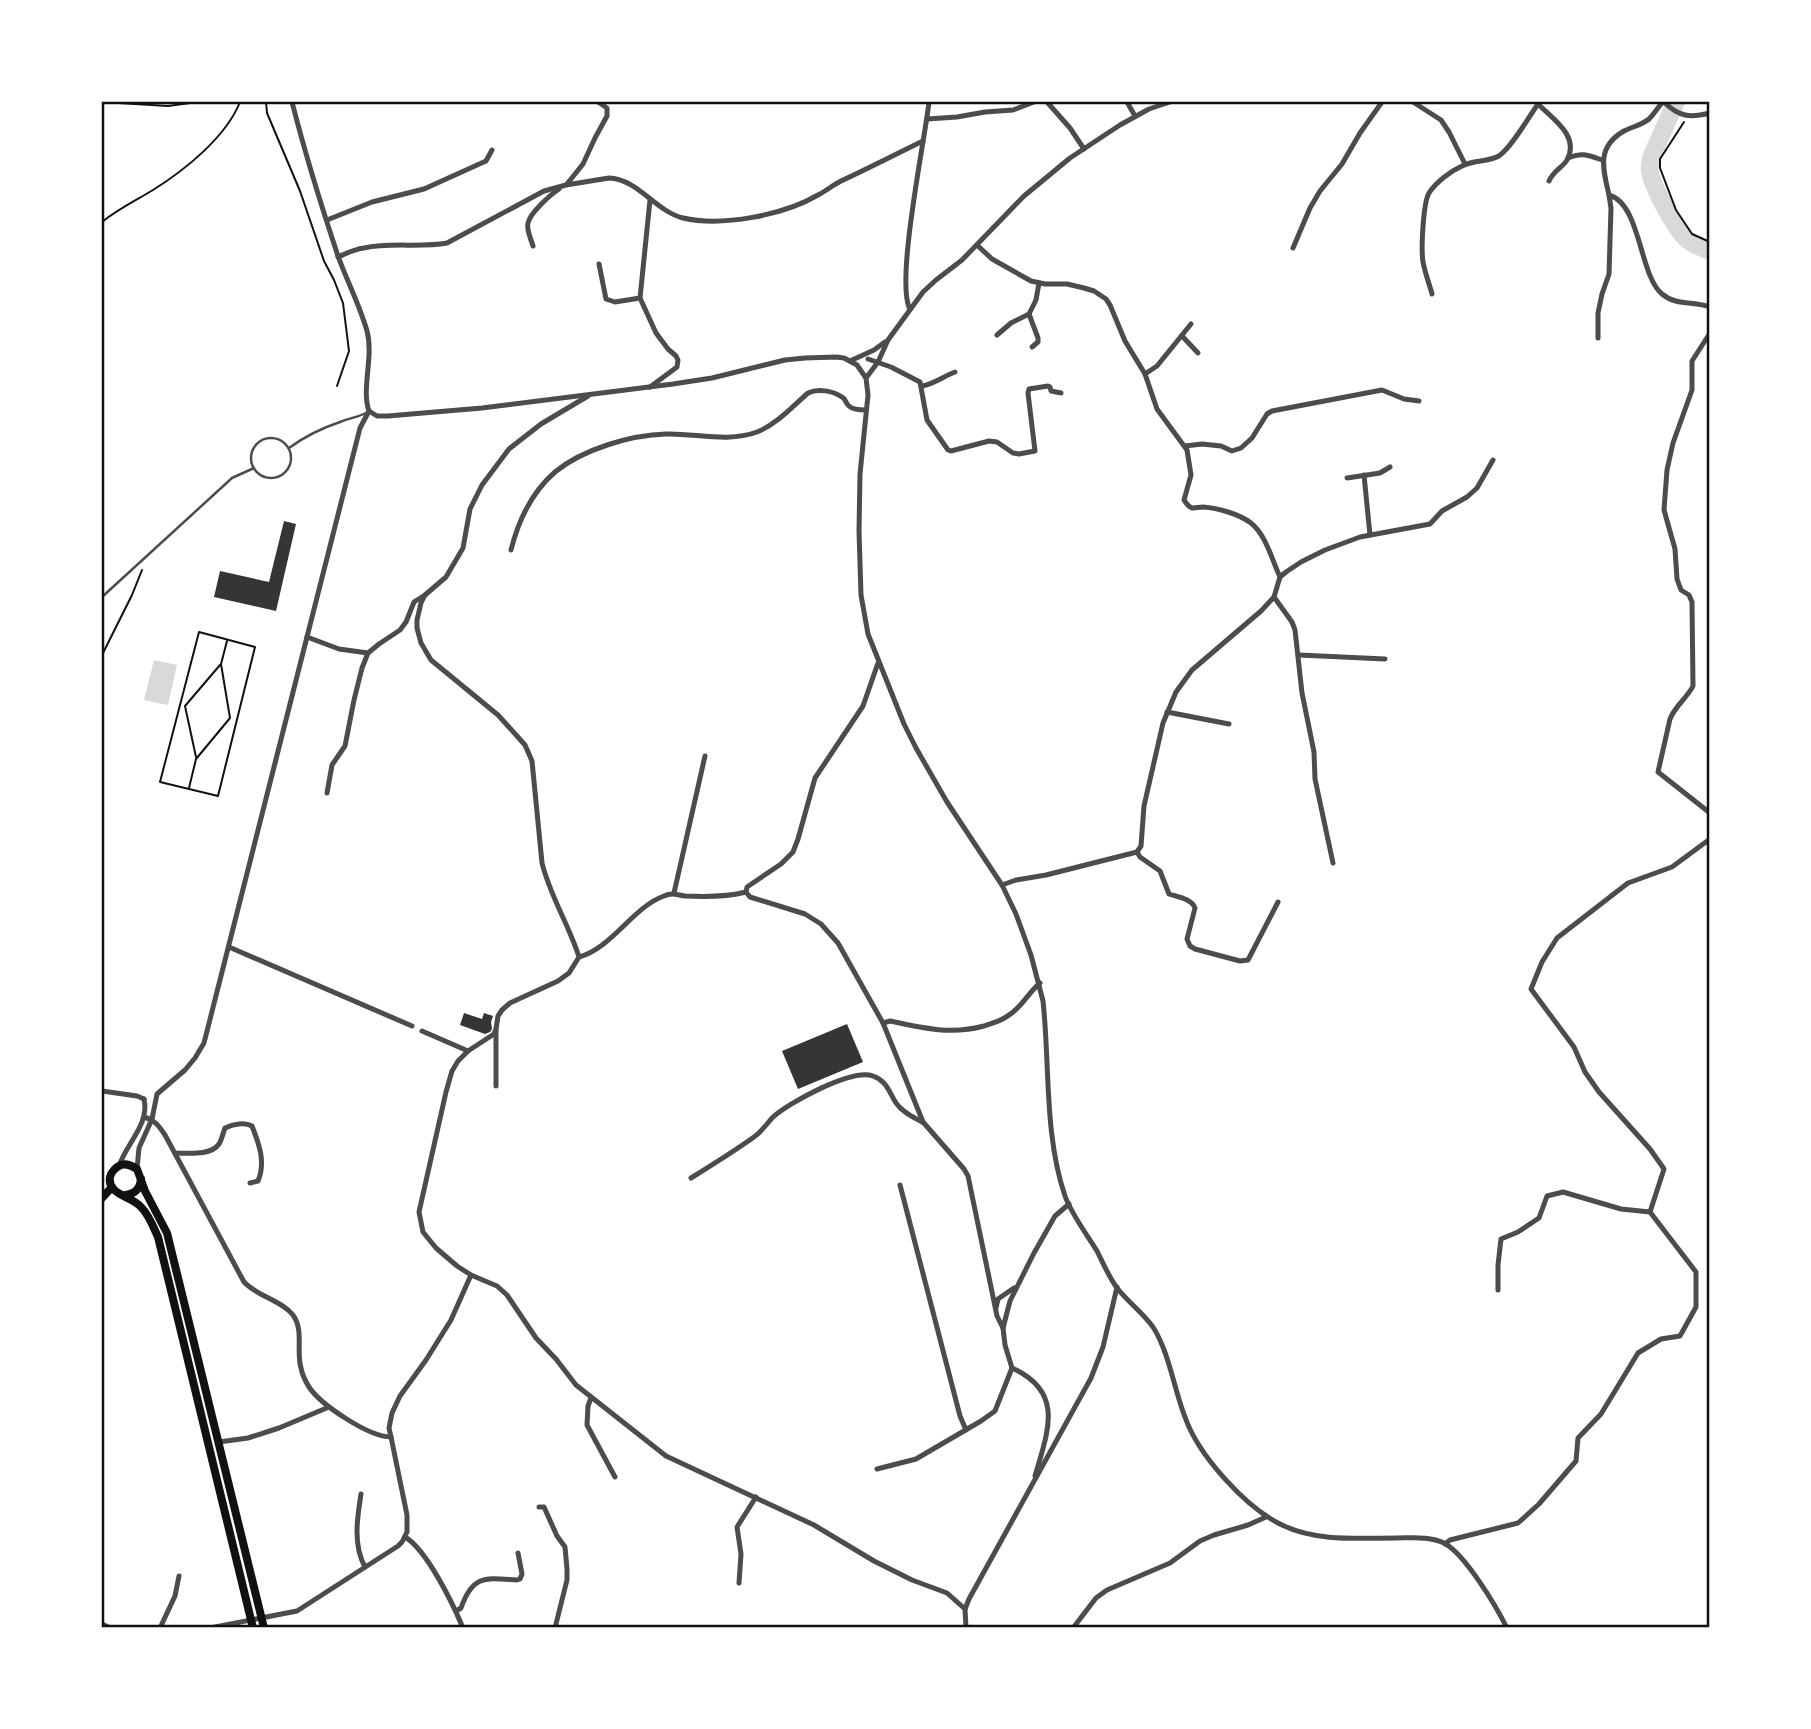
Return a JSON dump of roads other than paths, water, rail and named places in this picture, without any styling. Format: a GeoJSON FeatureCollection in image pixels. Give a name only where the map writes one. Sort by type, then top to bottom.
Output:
{"type":"FeatureCollection","features":[{"type":"Feature","properties":{"kind":"main road"},"geometry":{"type":"LineString","coordinates":[[253,1628],[158,1237],[142,1207],[125,1195],[117,1193],[112,1187],[110,1177],[119,1166],[128,1165],[137,1170],[167,1233],[264,1628]]}},
{"type":"Feature","properties":{"kind":"main road"},"geometry":{"type":"LineString","coordinates":[[125,1195],[135,1192],[141,1179]]}},
{"type":"Feature","properties":{"kind":"main road"},"geometry":{"type":"LineString","coordinates":[[102,1198],[112,1187]]}},
{"type":"Feature","properties":{"kind":"street"},"geometry":{"type":"LineString","coordinates":[[102,1091],[151,1098],[185,1070],[201,1049],[360,428],[369,411],[367,401],[370,348],[367,330],[338,257],[292,102]]}},
{"type":"Feature","properties":{"kind":"street"},"geometry":{"type":"LineString","coordinates":[[533,246],[528,230],[529,221],[553,193],[566,185],[583,164],[607,116],[607,108],[598,102]]}},
{"type":"Feature","properties":{"kind":"street"},"geometry":{"type":"LineString","coordinates":[[910,309],[906,299],[906,269],[929,102]]}},
{"type":"Feature","properties":{"kind":"street"},"geometry":{"type":"LineString","coordinates":[[927,119],[1013,110],[1034,102]]}},
{"type":"Feature","properties":{"kind":"street"},"geometry":{"type":"LineString","coordinates":[[1047,102],[1084,149]]}},
{"type":"Feature","properties":{"kind":"street"},"geometry":{"type":"LineString","coordinates":[[1127,102],[1135,116]]}},
{"type":"Feature","properties":{"kind":"street"},"geometry":{"type":"LineString","coordinates":[[866,378],[878,362],[888,340],[923,292],[962,260],[1057,167],[1135,116],[1170,102]]}},
{"type":"Feature","properties":{"kind":"street"},"geometry":{"type":"LineString","coordinates":[[1293,248],[1320,191],[1342,164],[1382,102]]}},
{"type":"Feature","properties":{"kind":"street"},"geometry":{"type":"LineString","coordinates":[[1413,102],[1441,120],[1465,164]]}},
{"type":"Feature","properties":{"kind":"street"},"geometry":{"type":"LineString","coordinates":[[1598,338],[1598,313],[1609,274],[1611,208],[1602,160],[1609,145],[1615,137],[1649,119],[1665,102],[1685,115],[1695,117],[1710,113]]}},
{"type":"Feature","properties":{"kind":"street"},"geometry":{"type":"LineString","coordinates":[[1432,294],[1422,248],[1426,201],[1433,189],[1465,164],[1498,156],[1506,149],[1538,103],[1568,133],[1571,141],[1568,158]]}},
{"type":"Feature","properties":{"kind":"street"},"geometry":{"type":"LineString","coordinates":[[338,257],[375,246],[447,243],[544,191],[616,178],[680,217],[706,222],[741,220],[785,209],[817,196],[923,141]]}},
{"type":"Feature","properties":{"kind":"street"},"geometry":{"type":"LineString","coordinates":[[327,220],[372,202],[424,189],[486,161],[492,150]]}},
{"type":"Feature","properties":{"kind":"street"},"geometry":{"type":"LineString","coordinates":[[1549,181],[1553,172],[1568,158],[1577,154],[1602,160]]}},
{"type":"Feature","properties":{"kind":"street"},"geometry":{"type":"LineString","coordinates":[[1609,195],[1615,197],[1631,218],[1653,283],[1662,294],[1687,304],[1710,307]]}},
{"type":"Feature","properties":{"kind":"street"},"geometry":{"type":"LineString","coordinates":[[650,201],[640,298],[656,333],[678,360],[677,367],[650,387]]}},
{"type":"Feature","properties":{"kind":"street"},"geometry":{"type":"LineString","coordinates":[[977,245],[992,259],[1031,281],[1084,288],[1106,299],[1125,341],[1146,374],[1157,409],[1185,446],[1191,475],[1185,503],[1192,508],[1223,511],[1249,522],[1263,540],[1280,577]]}},
{"type":"Feature","properties":{"kind":"street"},"geometry":{"type":"LineString","coordinates":[[599,264],[606,299],[615,302],[640,298]]}},
{"type":"Feature","properties":{"kind":"street"},"geometry":{"type":"LineString","coordinates":[[997,335],[1011,323],[1029,314],[1036,300],[1039,283]]}},
{"type":"Feature","properties":{"kind":"street"},"geometry":{"type":"LineString","coordinates":[[1029,314],[1038,338],[1038,342],[1032,347]]}},
{"type":"Feature","properties":{"kind":"street"},"geometry":{"type":"LineString","coordinates":[[1146,374],[1157,366],[1191,324]]}},
{"type":"Feature","properties":{"kind":"street"},"geometry":{"type":"LineString","coordinates":[[1710,333],[1692,361],[1692,390],[1673,443],[1667,470],[1664,510],[1675,549],[1677,579],[1681,590],[1689,595],[1692,603],[1693,686],[1670,719],[1658,772],[1710,813]]}},
{"type":"Feature","properties":{"kind":"street"},"geometry":{"type":"LineString","coordinates":[[1182,336],[1198,352]]}},
{"type":"Feature","properties":{"kind":"street"},"geometry":{"type":"LineString","coordinates":[[850,361],[888,340]]}},
{"type":"Feature","properties":{"kind":"street"},"geometry":{"type":"LineString","coordinates":[[861,369],[874,350]]}},
{"type":"Feature","properties":{"kind":"street"},"geometry":{"type":"LineString","coordinates":[[369,411],[377,416],[388,416],[482,408],[712,378],[785,360],[820,357],[836,357],[850,361],[861,369],[866,378],[868,395],[860,474],[860,578],[868,634],[904,724],[947,802],[1002,885],[1027,940],[1040,983],[1052,1132],[1069,1204],[1116,1287],[1146,1317],[1154,1329],[1194,1439],[1222,1473],[1266,1517],[1285,1527],[1318,1536],[1426,1538],[1446,1544],[1470,1570],[1507,1628]]}},
{"type":"Feature","properties":{"kind":"street"},"geometry":{"type":"LineString","coordinates":[[868,359],[917,380],[922,386],[927,420],[951,452],[989,441],[997,442],[1013,453],[1034,451],[1029,389],[1048,386],[1051,391],[1061,393]]}},
{"type":"Feature","properties":{"kind":"street"},"geometry":{"type":"LineString","coordinates":[[922,386],[930,385],[955,372]]}},
{"type":"Feature","properties":{"kind":"street"},"geometry":{"type":"LineString","coordinates":[[511,551],[515,533],[532,499],[555,472],[591,452],[641,436],[667,434],[739,437],[774,424],[808,393],[814,391],[823,390],[841,396],[852,408],[866,410]]}},
{"type":"Feature","properties":{"kind":"street"},"geometry":{"type":"LineString","coordinates":[[1185,446],[1202,444],[1235,451],[1252,438],[1267,414],[1318,401],[1381,390],[1404,399],[1419,401]]}},
{"type":"Feature","properties":{"kind":"street"},"geometry":{"type":"LineString","coordinates":[[327,793],[332,765],[345,746],[354,700],[368,653],[400,630],[414,601],[446,577],[463,548],[470,509],[482,485],[509,449],[541,424],[591,394]]}},
{"type":"Feature","properties":{"kind":"street"},"geometry":{"type":"LineString","coordinates":[[1002,885],[1137,852],[1141,846],[1144,806],[1167,712],[1176,692],[1192,670],[1261,611],[1274,597],[1280,577],[1301,562],[1325,550],[1370,535],[1430,524],[1442,511],[1477,488],[1493,460]]}},
{"type":"Feature","properties":{"kind":"street"},"geometry":{"type":"LineString","coordinates":[[1347,478],[1380,472],[1390,467]]}},
{"type":"Feature","properties":{"kind":"street"},"geometry":{"type":"LineString","coordinates":[[1364,475],[1370,535]]}},
{"type":"Feature","properties":{"kind":"street"},"geometry":{"type":"LineString","coordinates":[[425,595],[418,612],[417,628],[425,652],[441,669],[509,726],[526,745],[534,775],[542,863],[546,879],[579,957]]}},
{"type":"Feature","properties":{"kind":"street"},"geometry":{"type":"LineString","coordinates":[[1274,597],[1292,622],[1297,639],[1301,693],[1314,752],[1315,779],[1333,863]]}},
{"type":"Feature","properties":{"kind":"street"},"geometry":{"type":"LineString","coordinates":[[307,638],[339,649],[368,653]]}},
{"type":"Feature","properties":{"kind":"street"},"geometry":{"type":"LineString","coordinates":[[1298,655],[1385,659]]}},
{"type":"Feature","properties":{"kind":"street"},"geometry":{"type":"LineString","coordinates":[[746,892],[747,887],[782,864],[793,852],[815,778],[863,706],[878,663]]}},
{"type":"Feature","properties":{"kind":"street"},"geometry":{"type":"LineString","coordinates":[[1167,712],[1229,724]]}},
{"type":"Feature","properties":{"kind":"street"},"geometry":{"type":"LineString","coordinates":[[674,893],[705,756]]}},
{"type":"Feature","properties":{"kind":"street"},"geometry":{"type":"LineString","coordinates":[[1650,1212],[1664,1169],[1650,1149],[1599,1092],[1585,1072],[1574,1047],[1531,989],[1542,962],[1557,937],[1628,883],[1672,867],[1710,839]]}},
{"type":"Feature","properties":{"kind":"street"},"geometry":{"type":"LineString","coordinates":[[1137,852],[1160,871],[1169,894],[1194,905],[1187,939],[1195,949],[1240,961],[1248,960],[1278,902]]}},
{"type":"Feature","properties":{"kind":"street"},"geometry":{"type":"LineString","coordinates":[[496,1086],[498,1016],[510,1003],[558,981],[569,973],[579,957],[592,953],[663,896],[674,893],[683,896],[733,895],[746,892]]}},
{"type":"Feature","properties":{"kind":"street"},"geometry":{"type":"LineString","coordinates":[[746,892],[750,897],[805,914],[821,924],[838,943],[883,1023],[923,1122],[968,1176],[990,1283],[1003,1328],[1012,1368],[995,1410],[916,1459],[877,1469]]}},
{"type":"Feature","properties":{"kind":"street"},"geometry":{"type":"LineString","coordinates":[[229,947],[412,1026]]}},
{"type":"Feature","properties":{"kind":"street"},"geometry":{"type":"LineString","coordinates":[[883,1023],[890,1021],[944,1031],[974,1028],[1008,1017],[1040,983]]}},
{"type":"Feature","properties":{"kind":"street"},"geometry":{"type":"LineString","coordinates":[[496,1029],[494,1034],[468,1051],[452,1070],[419,1212],[423,1232],[436,1248],[457,1266],[498,1286],[536,1338],[576,1385],[666,1456],[814,1525],[912,1580],[947,1593],[965,1609]]}},
{"type":"Feature","properties":{"kind":"street"},"geometry":{"type":"LineString","coordinates":[[422,1031],[468,1051]]}},
{"type":"Feature","properties":{"kind":"street"},"geometry":{"type":"LineString","coordinates":[[691,1178],[757,1135],[773,1118],[797,1100],[854,1075],[866,1074],[881,1080],[889,1088],[897,1105],[908,1115],[923,1122]]}},
{"type":"Feature","properties":{"kind":"street"},"geometry":{"type":"LineString","coordinates":[[137,1170],[139,1148],[152,1119],[157,1094]]}},
{"type":"Feature","properties":{"kind":"street"},"geometry":{"type":"LineString","coordinates":[[119,1166],[144,1117],[144,1099]]}},
{"type":"Feature","properties":{"kind":"street"},"geometry":{"type":"LineString","coordinates":[[144,1117],[152,1119],[160,1127],[244,1282],[250,1289],[292,1314],[299,1328],[301,1370],[309,1388],[328,1407],[363,1428],[382,1437],[391,1437]]}},
{"type":"Feature","properties":{"kind":"street"},"geometry":{"type":"LineString","coordinates":[[175,1153],[196,1153],[214,1148],[225,1128],[248,1124],[253,1126],[261,1152],[260,1176],[258,1181],[250,1183]]}},
{"type":"Feature","properties":{"kind":"street"},"geometry":{"type":"LineString","coordinates":[[900,1185],[960,1416],[966,1430]]}},
{"type":"Feature","properties":{"kind":"street"},"geometry":{"type":"LineString","coordinates":[[1446,1544],[1450,1540],[1518,1523],[1539,1504],[1576,1461],[1578,1438],[1601,1414],[1638,1353],[1661,1339],[1680,1336],[1696,1307],[1696,1272],[1650,1212],[1621,1209],[1563,1192],[1547,1196],[1539,1218],[1518,1232],[1501,1238],[1498,1290]]}},
{"type":"Feature","properties":{"kind":"street"},"geometry":{"type":"LineString","coordinates":[[1003,1328],[1016,1286],[1055,1216],[1069,1204]]}},
{"type":"Feature","properties":{"kind":"street"},"geometry":{"type":"LineString","coordinates":[[210,1628],[297,1611],[398,1546],[405,1537],[407,1515],[390,1420],[395,1406],[451,1320],[471,1275]]}},
{"type":"Feature","properties":{"kind":"street"},"geometry":{"type":"LineString","coordinates":[[990,1283],[1010,1301]]}},
{"type":"Feature","properties":{"kind":"street"},"geometry":{"type":"LineString","coordinates":[[996,1309],[998,1299],[1016,1286]]}},
{"type":"Feature","properties":{"kind":"street"},"geometry":{"type":"LineString","coordinates":[[966,1628],[965,1609],[969,1598],[1091,1378],[1103,1347],[1116,1287]]}},
{"type":"Feature","properties":{"kind":"street"},"geometry":{"type":"LineString","coordinates":[[1012,1368],[1026,1374],[1038,1387],[1050,1413],[1032,1486]]}},
{"type":"Feature","properties":{"kind":"street"},"geometry":{"type":"LineString","coordinates":[[591,1398],[587,1425],[615,1477]]}},
{"type":"Feature","properties":{"kind":"street"},"geometry":{"type":"LineString","coordinates":[[219,1442],[248,1438],[279,1429],[328,1407]]}},
{"type":"Feature","properties":{"kind":"street"},"geometry":{"type":"LineString","coordinates":[[361,1494],[356,1526],[359,1556],[365,1567]]}},
{"type":"Feature","properties":{"kind":"street"},"geometry":{"type":"LineString","coordinates":[[739,1583],[741,1554],[737,1527],[756,1497]]}},
{"type":"Feature","properties":{"kind":"street"},"geometry":{"type":"LineString","coordinates":[[539,1507],[544,1507],[565,1548],[567,1580],[555,1628]]}},
{"type":"Feature","properties":{"kind":"street"},"geometry":{"type":"LineString","coordinates":[[1073,1628],[1096,1598],[1107,1590],[1170,1563],[1199,1541],[1266,1517]]}},
{"type":"Feature","properties":{"kind":"street"},"geometry":{"type":"LineString","coordinates":[[405,1537],[425,1558],[463,1628]]}},
{"type":"Feature","properties":{"kind":"street"},"geometry":{"type":"LineString","coordinates":[[456,1611],[461,1608],[465,1596],[479,1581],[489,1578],[520,1579],[522,1574],[518,1553]]}},
{"type":"Feature","properties":{"kind":"street"},"geometry":{"type":"LineString","coordinates":[[160,1628],[175,1596],[179,1576]]}},
{"type":"Feature","properties":{"kind":"street"},"geometry":{"type":"LineString","coordinates":[[102,1625],[110,1628]]}},
{"type":"Feature","properties":{"kind":"lane"},"geometry":{"type":"LineString","coordinates":[[289,448],[309,435],[369,411]]}},
{"type":"Feature","properties":{"kind":"lane"},"geometry":{"type":"LineString","coordinates":[[265,439],[278,439],[289,448],[290,467],[281,476],[263,476],[254,468],[254,448],[265,439]]}},
{"type":"Feature","properties":{"kind":"lane"},"geometry":{"type":"LineString","coordinates":[[102,597],[232,478],[254,468]]}},
{"type":"Feature","properties":{"kind":"waterway"},"geometry":{"type":"LineString","coordinates":[[1676,102],[1652,155],[1650,172],[1660,198],[1678,229],[1689,241],[1710,251]]}}]}
